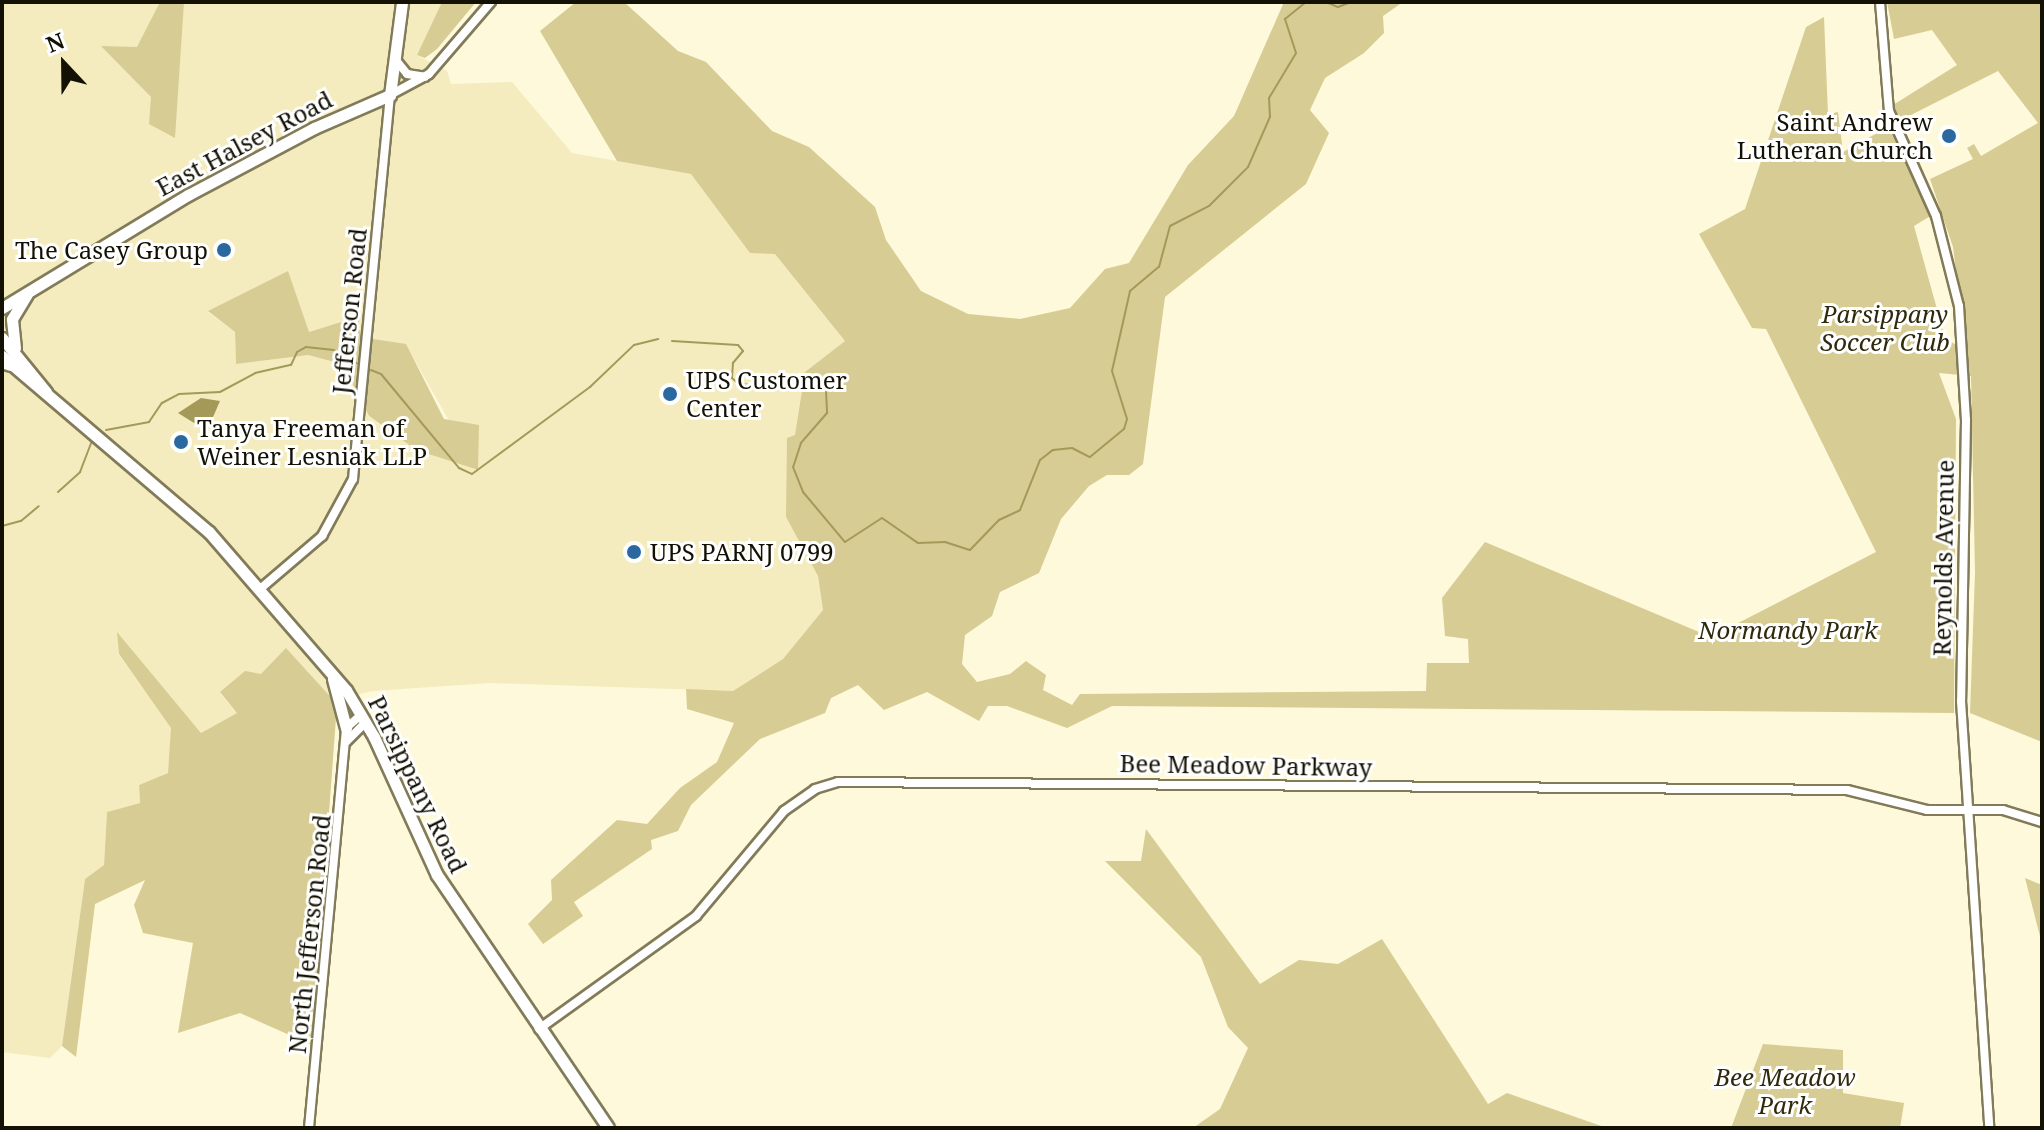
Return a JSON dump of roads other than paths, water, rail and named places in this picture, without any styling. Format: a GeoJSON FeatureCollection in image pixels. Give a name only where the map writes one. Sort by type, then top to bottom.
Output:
{"type":"FeatureCollection","features":[{"type":"Feature","properties":{"kind":"main road","name":"Jefferson Road"},"geometry":{"type":"LineString","coordinates":[[390,95],[402,2]]}},
{"type":"Feature","properties":{"kind":"main road","name":"East Halsey Road"},"geometry":{"type":"LineString","coordinates":[[2,308],[271,150],[390,95]]}},
{"type":"Feature","properties":{"kind":"main road"},"geometry":{"type":"LineString","coordinates":[[8,360],[11,327],[28,292]]}},
{"type":"Feature","properties":{"kind":"main road","name":"Parsippany Road"},"geometry":{"type":"LineString","coordinates":[[2,338],[8,360],[168,494],[260,589],[325,665],[364,718],[437,875],[608,1128]]}},
{"type":"Feature","properties":{"kind":"main road"},"geometry":{"type":"LineString","coordinates":[[325,665],[341,698],[346,728]]}},
{"type":"Feature","properties":{"kind":"street","name":"East Halsey Road"},"geometry":{"type":"LineString","coordinates":[[390,95],[425,77],[491,2]]}},
{"type":"Feature","properties":{"kind":"street","name":"Reynolds Avenue"},"geometry":{"type":"LineString","coordinates":[[1880,2],[1889,111],[1936,216],[1959,306],[1966,420],[1961,701],[1989,1128]]}},
{"type":"Feature","properties":{"kind":"street"},"geometry":{"type":"LineString","coordinates":[[395,59],[407,74],[425,77]]}},
{"type":"Feature","properties":{"kind":"street","name":"Jefferson Road"},"geometry":{"type":"LineString","coordinates":[[260,589],[322,536],[353,479],[390,95]]}},
{"type":"Feature","properties":{"kind":"street"},"geometry":{"type":"LineString","coordinates":[[346,728],[364,718]]}},
{"type":"Feature","properties":{"kind":"street"},"geometry":{"type":"LineString","coordinates":[[345,743],[364,718]]}},
{"type":"Feature","properties":{"kind":"street","name":"North Jefferson Road"},"geometry":{"type":"LineString","coordinates":[[309,1128],[346,728]]}},
{"type":"Feature","properties":{"kind":"street","name":"Bee Meadow Parkway"},"geometry":{"type":"LineString","coordinates":[[539,1029],[696,916],[784,811],[838,782],[1847,790],[1927,810],[2003,810],[2042,822]]}},
{"type":"Feature","properties":{"kind":"waterway"},"geometry":{"type":"LineString","coordinates":[[672,341],[738,345],[743,351],[733,363],[732,378],[739,384],[826,391],[827,413],[801,443],[793,467],[803,492],[845,542],[882,518],[918,543],[945,542],[970,550],[999,520],[1020,510],[1040,460],[1053,450],[1072,448],[1090,457],[1124,429],[1127,419],[1112,371],[1130,291],[1159,267],[1170,226],[1209,206],[1248,167],[1270,117],[1269,98],[1296,53],[1285,19],[1306,2]]}},
{"type":"Feature","properties":{"kind":"waterway"},"geometry":{"type":"LineString","coordinates":[[1326,2],[1338,7],[1351,2]]}},
{"type":"Feature","properties":{"kind":"waterway"},"geometry":{"type":"LineString","coordinates":[[371,370],[381,374],[459,468],[472,474],[590,387],[634,345],[658,339]]}},
{"type":"Feature","properties":{"kind":"waterway"},"geometry":{"type":"LineString","coordinates":[[106,430],[149,422],[162,403],[179,394],[220,392],[255,373],[291,365],[297,352],[306,347],[334,350],[360,365]]}},
{"type":"Feature","properties":{"kind":"waterway"},"geometry":{"type":"LineString","coordinates":[[58,492],[80,472],[92,440]]}},
{"type":"Feature","properties":{"kind":"waterway"},"geometry":{"type":"LineString","coordinates":[[2,526],[21,521],[39,506]]}},
{"type":"Feature","properties":{"kind":"place","name":"Saint Andrew Lutheran Church"},"geometry":{"type":"Point","coordinates":[1949,136]}},
{"type":"Feature","properties":{"kind":"place","name":"The Casey Group"},"geometry":{"type":"Point","coordinates":[224,250]}},
{"type":"Feature","properties":{"kind":"place","name":"UPS Customer Center"},"geometry":{"type":"Point","coordinates":[670,394]}},
{"type":"Feature","properties":{"kind":"place","name":"Tanya Freeman of Weiner Lesniak LLP"},"geometry":{"type":"Point","coordinates":[181,442]}},
{"type":"Feature","properties":{"kind":"place","name":"UPS PARNJ 0799"},"geometry":{"type":"Point","coordinates":[634,552]}},
{"type":"Feature","properties":{"kind":"park label","name":"Parsippany Soccer Club"},"geometry":{"type":"Point","coordinates":[1885,328]}},
{"type":"Feature","properties":{"kind":"park label","name":"Normandy Park"},"geometry":{"type":"Point","coordinates":[1788,630]}},
{"type":"Feature","properties":{"kind":"park label","name":"Bee Meadow Park"},"geometry":{"type":"Point","coordinates":[1785,1091]}}]}
